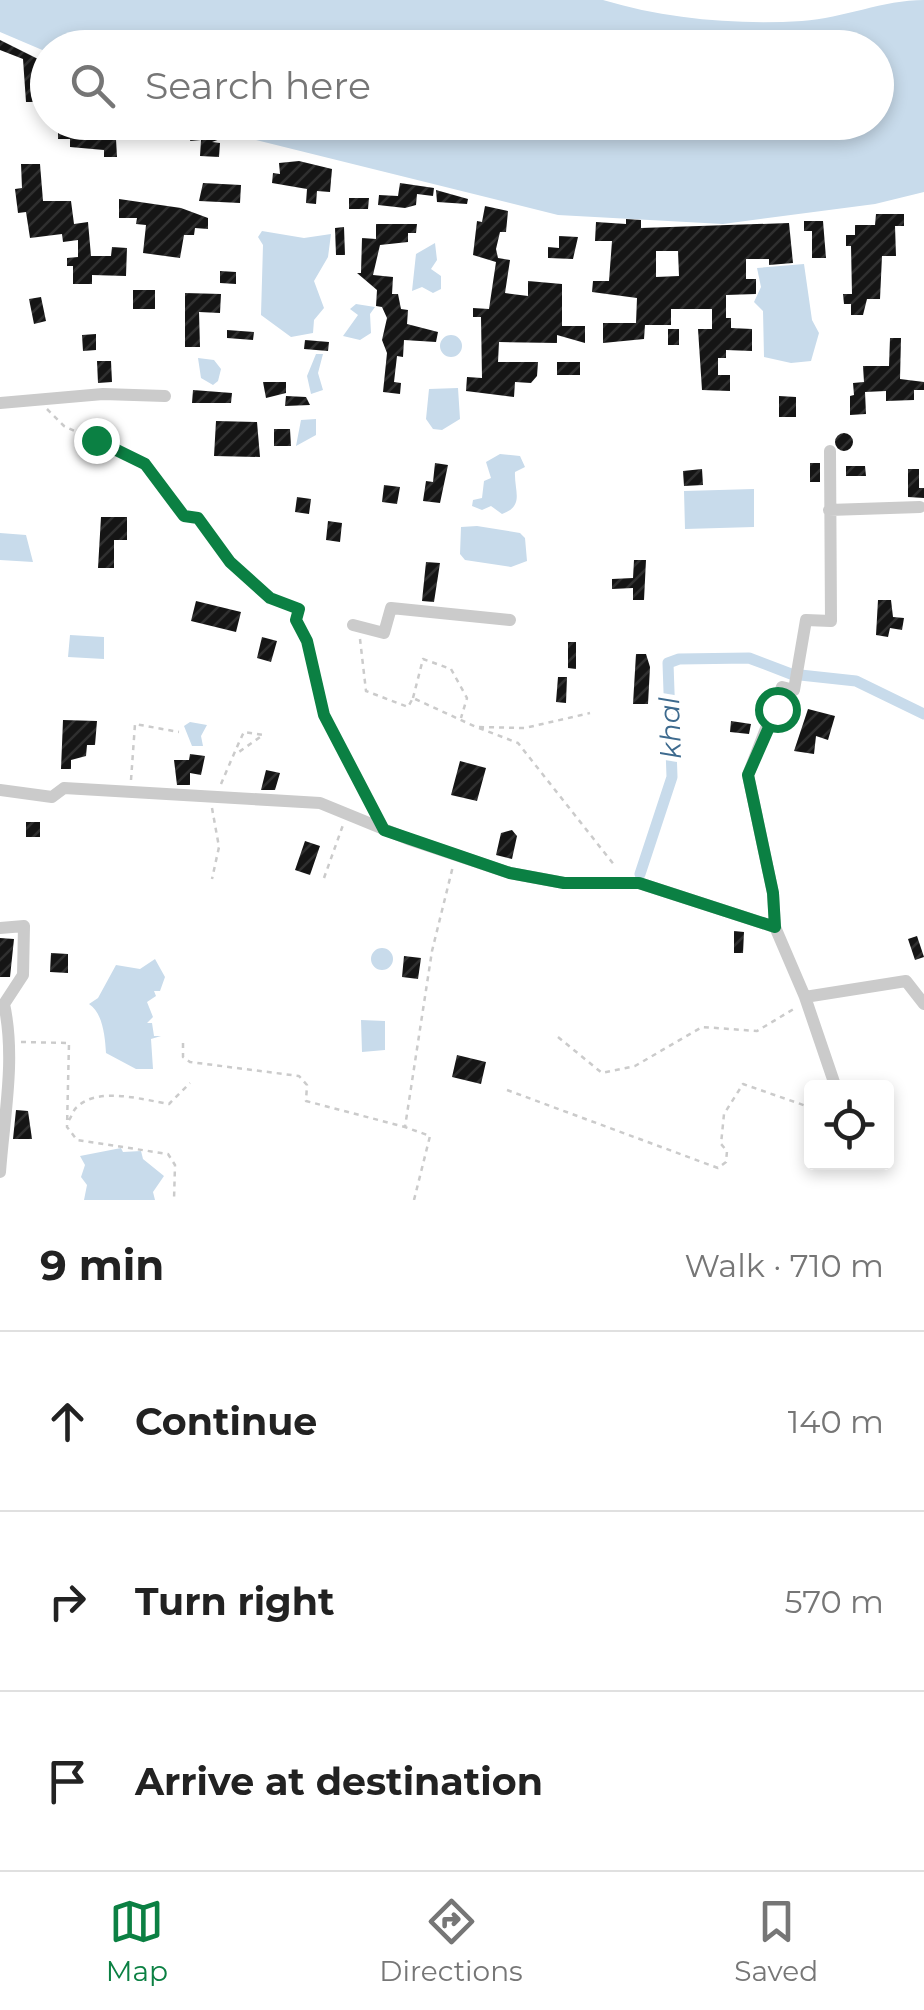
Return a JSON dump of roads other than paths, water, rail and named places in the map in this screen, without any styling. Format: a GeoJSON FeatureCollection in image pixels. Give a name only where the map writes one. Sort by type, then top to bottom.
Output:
{"type":"FeatureCollection","features":[{"type":"Feature","properties":{"kind":"street"},"geometry":{"type":"LineString","coordinates":[[0,403],[103,394],[164,396]]}},
{"type":"Feature","properties":{"kind":"street"},"geometry":{"type":"LineString","coordinates":[[830,451],[831,621],[806,620],[794,690],[782,687],[748,775],[773,893],[775,927],[806,999],[833,1080]]}},
{"type":"Feature","properties":{"kind":"street"},"geometry":{"type":"LineString","coordinates":[[830,510],[920,507]]}},
{"type":"Feature","properties":{"kind":"street"},"geometry":{"type":"LineString","coordinates":[[357,627],[384,633],[391,608],[510,620]]}},
{"type":"Feature","properties":{"kind":"street"},"geometry":{"type":"LineString","coordinates":[[0,790],[52,797],[64,788],[279,798],[320,804],[510,873],[564,883],[639,883],[775,927]]}},
{"type":"Feature","properties":{"kind":"street"},"geometry":{"type":"LineString","coordinates":[[0,928],[24,926],[23,974],[10,988],[4,1004],[10,1041],[0,1172]]}},
{"type":"Feature","properties":{"kind":"street"},"geometry":{"type":"LineString","coordinates":[[806,999],[906,981],[924,1004]]}},
{"type":"Feature","properties":{"kind":"water"},"geometry":{"type":"Polygon","coordinates":[[[0,0],[603,0],[676,16],[752,22],[818,19],[924,0],[924,192],[875,204],[723,224],[558,215],[256,140],[894,140],[894,30],[30,30],[30,45],[0,32],[0,0]]]}},
{"type":"Feature","properties":{"kind":"water"},"geometry":{"type":"Polygon","coordinates":[[[262,231],[304,238],[331,234],[328,257],[314,281],[324,308],[314,320],[313,333],[291,337],[261,315],[263,245],[258,237],[262,231]]]}},
{"type":"Feature","properties":{"kind":"water"},"geometry":{"type":"Polygon","coordinates":[[[435,243],[437,260],[431,269],[441,276],[441,289],[433,293],[422,287],[412,291],[416,254],[435,243]]]}},
{"type":"Feature","properties":{"kind":"water"},"geometry":{"type":"Polygon","coordinates":[[[804,264],[812,320],[819,333],[811,361],[791,363],[764,357],[763,311],[754,302],[761,287],[757,268],[804,264]]]}},
{"type":"Feature","properties":{"kind":"water"},"geometry":{"type":"Polygon","coordinates":[[[356,304],[375,307],[370,314],[371,333],[360,340],[343,336],[358,315],[350,309],[356,304]]]}},
{"type":"Feature","properties":{"kind":"water"},"geometry":{"type":"Polygon","coordinates":[[[451,335],[459,338],[459,354],[451,357],[443,354],[440,346],[443,338],[451,335]]]}},
{"type":"Feature","properties":{"kind":"water"},"geometry":{"type":"Polygon","coordinates":[[[316,354],[323,354],[318,373],[323,390],[311,394],[307,376],[316,354]]]}},
{"type":"Feature","properties":{"kind":"water"},"geometry":{"type":"Polygon","coordinates":[[[198,358],[214,360],[221,369],[213,385],[201,378],[198,358]]]}},
{"type":"Feature","properties":{"kind":"water"},"geometry":{"type":"Polygon","coordinates":[[[458,388],[460,419],[442,430],[433,429],[426,419],[429,389],[458,388]]]}},
{"type":"Feature","properties":{"kind":"water"},"geometry":{"type":"Polygon","coordinates":[[[316,419],[316,435],[296,446],[301,420],[316,419]]]}},
{"type":"Feature","properties":{"kind":"water"},"geometry":{"type":"Polygon","coordinates":[[[500,454],[520,456],[525,467],[515,472],[514,507],[502,514],[491,506],[482,510],[472,506],[473,500],[482,498],[484,481],[491,478],[486,462],[500,454]]]}},
{"type":"Feature","properties":{"kind":"water"},"geometry":{"type":"Polygon","coordinates":[[[754,489],[754,527],[685,529],[684,491],[754,489]]]}},
{"type":"Feature","properties":{"kind":"water"},"geometry":{"type":"Polygon","coordinates":[[[461,527],[520,533],[525,538],[527,561],[511,567],[465,560],[460,554],[461,527]]]}},
{"type":"Feature","properties":{"kind":"water"},"geometry":{"type":"Polygon","coordinates":[[[0,533],[26,535],[33,562],[0,560],[0,533]]]}},
{"type":"Feature","properties":{"kind":"water"},"geometry":{"type":"Polygon","coordinates":[[[70,635],[104,637],[104,659],[68,657],[70,635]]]}},
{"type":"Feature","properties":{"kind":"water"},"geometry":{"type":"Polygon","coordinates":[[[190,722],[207,725],[201,736],[203,746],[192,746],[184,726],[190,722]]]}},
{"type":"Feature","properties":{"kind":"water"},"geometry":{"type":"Polygon","coordinates":[[[382,948],[390,951],[390,967],[382,970],[374,967],[371,959],[374,951],[382,948]]]}},
{"type":"Feature","properties":{"kind":"water"},"geometry":{"type":"Polygon","coordinates":[[[155,959],[165,977],[160,991],[154,991],[156,996],[147,1002],[153,1017],[147,1023],[152,1023],[154,1036],[161,1036],[151,1039],[153,1069],[136,1069],[106,1053],[100,1019],[89,1004],[98,998],[116,965],[140,969],[155,959]]]}},
{"type":"Feature","properties":{"kind":"water"},"geometry":{"type":"Polygon","coordinates":[[[361,1020],[385,1021],[385,1050],[362,1052],[361,1020]]]}},
{"type":"Feature","properties":{"kind":"water"},"geometry":{"type":"Polygon","coordinates":[[[121,1148],[123,1152],[141,1151],[143,1159],[164,1176],[153,1192],[155,1200],[84,1200],[87,1185],[81,1177],[85,1165],[80,1156],[121,1148]]]}},
{"type":"Feature","properties":{"kind":"waterway","name":"khal"},"geometry":{"type":"LineString","coordinates":[[640,874],[672,777],[668,663],[679,659],[749,658],[791,674],[856,681],[924,714]]}}]}
